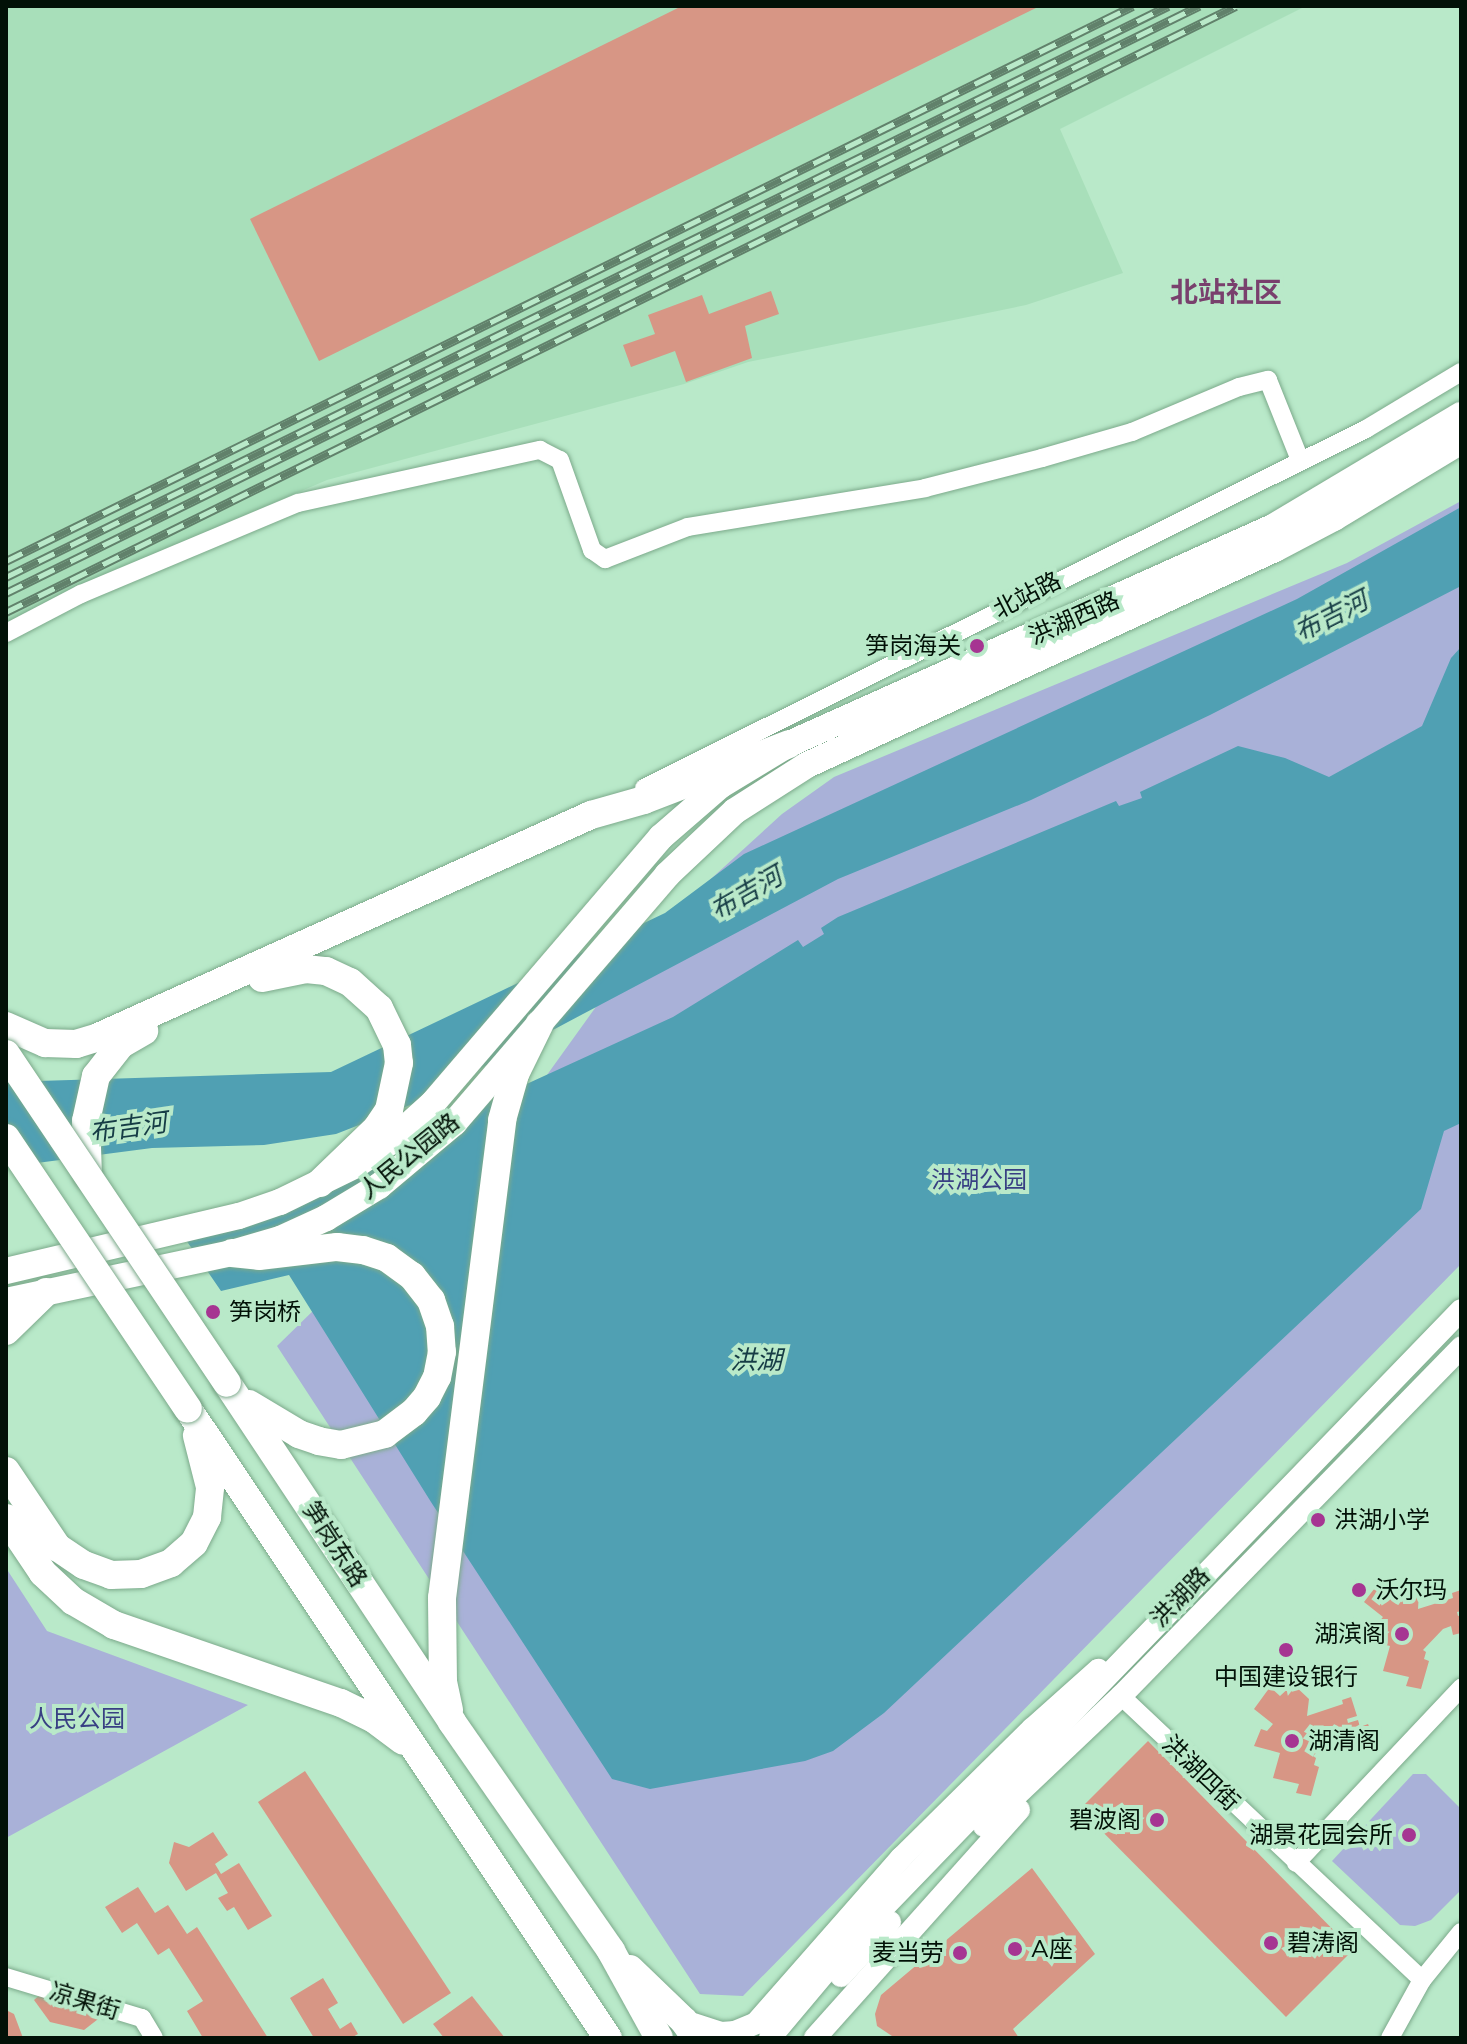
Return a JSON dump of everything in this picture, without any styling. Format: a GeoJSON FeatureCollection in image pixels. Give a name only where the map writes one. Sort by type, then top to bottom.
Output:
{"type":"FeatureCollection","features":[{"type":"Feature","properties":{"kind":"main road","name":"洪湖西路"},"geometry":{"type":"LineString","coordinates":[[685,815],[721,785],[789,744],[1249,538],[1330,495],[1461,415]]}},
{"type":"Feature","properties":{"kind":"main road","name":"洪湖西路"},"geometry":{"type":"LineString","coordinates":[[703,837],[735,811],[807,765],[1248,562],[1334,518],[1461,441]]}},
{"type":"Feature","properties":{"kind":"main road"},"geometry":{"type":"LineString","coordinates":[[88,1175],[87,1109],[96,1076],[106,1061],[138,1034],[208,995],[591,815],[644,800],[789,744]]}},
{"type":"Feature","properties":{"kind":"main road","name":"人民公园路"},"geometry":{"type":"LineString","coordinates":[[6,1271],[185,1231],[280,1202],[320,1183],[390,1142],[433,1103],[661,837],[685,815]]}},
{"type":"Feature","properties":{"kind":"main road","name":"人民公园路"},"geometry":{"type":"LineString","coordinates":[[6,1301],[232,1253],[280,1239],[326,1218],[379,1186],[454,1123],[703,837]]}},
{"type":"Feature","properties":{"kind":"main road"},"geometry":{"type":"LineString","coordinates":[[6,1026],[45,1043],[76,1044],[264,977],[306,969],[326,971],[365,994],[379,1008],[397,1045],[395,1092],[377,1128],[320,1183]]}},
{"type":"Feature","properties":{"kind":"main road"},"geometry":{"type":"LineString","coordinates":[[452,1722],[443,1682],[442,1598],[502,1120],[515,1074],[539,1025]]}},
{"type":"Feature","properties":{"kind":"main road","name":"笋岗东路"},"geometry":{"type":"LineString","coordinates":[[6,1054],[452,1722],[611,1951],[659,2038]]}},
{"type":"Feature","properties":{"kind":"main road","name":"笋岗东路"},"geometry":{"type":"LineString","coordinates":[[6,1138],[424,1758],[607,2037]]}},
{"type":"Feature","properties":{"kind":"main road"},"geometry":{"type":"LineString","coordinates":[[232,1253],[259,1256],[337,1247],[363,1250],[387,1258],[412,1276],[431,1300],[440,1326],[442,1352],[437,1377],[427,1397],[414,1412],[385,1434],[341,1445],[319,1441],[271,1419],[232,1389]]}},
{"type":"Feature","properties":{"kind":"main road"},"geometry":{"type":"LineString","coordinates":[[6,1331],[46,1292]]}},
{"type":"Feature","properties":{"kind":"main road"},"geometry":{"type":"LineString","coordinates":[[6,1471],[57,1547],[84,1565],[111,1575],[141,1574],[171,1563],[194,1543],[207,1517],[210,1487],[188,1409]]}},
{"type":"Feature","properties":{"kind":"main road"},"geometry":{"type":"LineString","coordinates":[[6,1518],[43,1573],[73,1601],[114,1625],[341,1703],[374,1719],[424,1758]]}},
{"type":"Feature","properties":{"kind":"main road"},"geometry":{"type":"LineString","coordinates":[[611,1951],[690,2030]]}},
{"type":"Feature","properties":{"kind":"street","name":"北站路"},"geometry":{"type":"LineString","coordinates":[[591,815],[739,738],[1366,429],[1461,372]]}},
{"type":"Feature","properties":{"kind":"street"},"geometry":{"type":"LineString","coordinates":[[6,633],[81,594],[298,503],[540,450],[560,460],[592,550],[605,559],[688,527],[925,488],[1042,458],[1132,432],[1239,387],[1268,380],[1300,460]]}},
{"type":"Feature","properties":{"kind":"street","name":"洪湖路"},"geometry":{"type":"LineString","coordinates":[[907,1893],[1094,1693],[1140,1638],[1461,1310]]}},
{"type":"Feature","properties":{"kind":"street","name":"洪湖路"},"geometry":{"type":"LineString","coordinates":[[907,1893],[1121,1696],[1461,1348]]}},
{"type":"Feature","properties":{"kind":"street"},"geometry":{"type":"LineString","coordinates":[[758,2033],[901,1858],[1032,1729],[1088,1678],[1140,1638]]}},
{"type":"Feature","properties":{"kind":"street"},"geometry":{"type":"LineString","coordinates":[[1296,1863],[1461,1688]]}},
{"type":"Feature","properties":{"kind":"street"},"geometry":{"type":"LineString","coordinates":[[815,2038],[1121,1696]]}},
{"type":"Feature","properties":{"kind":"street","name":"洪湖四街"},"geometry":{"type":"LineString","coordinates":[[1121,1696],[1422,1980]]}},
{"type":"Feature","properties":{"kind":"street"},"geometry":{"type":"LineString","coordinates":[[690,2030],[758,2033],[854,1938],[907,1893]]}},
{"type":"Feature","properties":{"kind":"street"},"geometry":{"type":"LineString","coordinates":[[790,2038],[907,1893]]}},
{"type":"Feature","properties":{"kind":"street"},"geometry":{"type":"LineString","coordinates":[[1390,2038],[1422,1980],[1461,1932]]}},
{"type":"Feature","properties":{"kind":"street"},"geometry":{"type":"LineString","coordinates":[[1447,1949],[1461,1962]]}},
{"type":"Feature","properties":{"kind":"street","name":"凉果街"},"geometry":{"type":"LineString","coordinates":[[6,1977],[142,2018],[154,2038]]}},
{"type":"Feature","properties":{"kind":"shaded area"},"geometry":{"type":"Polygon","coordinates":[[[6,6],[1306,6],[1060,129],[1123,273],[1026,305],[748,362],[684,384],[327,480],[143,559],[6,627],[6,6]]]}},
{"type":"Feature","properties":{"kind":"green space","name":"洪湖"},"geometry":{"type":"Polygon","coordinates":[[[1461,501],[1461,1264],[743,1996],[700,1994],[277,1346],[529,1100],[603,997],[690,898],[782,814],[834,777],[1347,563],[1461,501]]]}},
{"type":"Feature","properties":{"kind":"green space","name":"人民公园"},"geometry":{"type":"Polygon","coordinates":[[[6,1568],[47,1631],[248,1705],[6,1838],[6,1568]]]}},
{"type":"Feature","properties":{"kind":"green space","name":"湖景花园会所"},"geometry":{"type":"Polygon","coordinates":[[[1413,1774],[1426,1774],[1461,1809],[1461,1890],[1431,1920],[1415,1926],[1400,1925],[1332,1861],[1413,1774]]]}},
{"type":"Feature","properties":{"kind":"water","name":"布吉河"},"geometry":{"type":"Polygon","coordinates":[[[1461,507],[1461,586],[1210,715],[1031,800],[838,879],[413,1104],[336,1134],[264,1145],[152,1148],[6,1167],[6,1082],[331,1072],[665,913],[744,854],[1297,599],[1461,507]]]}},
{"type":"Feature","properties":{"kind":"water","name":"洪湖"},"geometry":{"type":"Polygon","coordinates":[[[1461,647],[1461,1123],[1444,1131],[1421,1209],[884,1713],[833,1751],[805,1761],[650,1789],[612,1779],[431,1502],[289,1275],[221,1291],[186,1240],[673,1017],[798,940],[803,947],[824,934],[821,928],[838,917],[1116,801],[1119,806],[1142,798],[1140,792],[1238,746],[1285,758],[1329,777],[1422,726],[1451,658],[1461,647]]]}},
{"type":"Feature","properties":{"kind":"building"},"geometry":{"type":"Polygon","coordinates":[[[682,6],[1040,6],[319,361],[250,219],[682,6]]]}},
{"type":"Feature","properties":{"kind":"building"},"geometry":{"type":"Polygon","coordinates":[[[771,291],[779,314],[745,326],[752,358],[686,382],[675,351],[631,367],[623,345],[655,334],[648,315],[702,295],[709,314],[771,291]]]}},
{"type":"Feature","properties":{"kind":"building","name":"湖滨阁"},"geometry":{"type":"Polygon","coordinates":[[[1403,1577],[1419,1592],[1418,1609],[1453,1598],[1452,1593],[1461,1590],[1461,1611],[1457,1612],[1458,1616],[1461,1615],[1461,1633],[1453,1635],[1451,1626],[1443,1629],[1423,1650],[1426,1652],[1424,1659],[1429,1661],[1421,1689],[1406,1686],[1409,1677],[1383,1671],[1390,1646],[1365,1640],[1371,1622],[1377,1624],[1383,1617],[1364,1602],[1381,1580],[1390,1589],[1403,1577]]]}},
{"type":"Feature","properties":{"kind":"building","name":"湖清阁"},"geometry":{"type":"Polygon","coordinates":[[[1293,1684],[1309,1699],[1307,1716],[1343,1704],[1342,1700],[1351,1697],[1357,1716],[1347,1719],[1348,1723],[1358,1720],[1360,1727],[1368,1724],[1372,1734],[1343,1742],[1341,1733],[1333,1736],[1313,1756],[1316,1758],[1314,1765],[1319,1767],[1311,1796],[1296,1793],[1299,1784],[1273,1778],[1280,1753],[1254,1746],[1261,1729],[1267,1731],[1273,1724],[1254,1709],[1270,1687],[1280,1696],[1293,1684]]]}},
{"type":"Feature","properties":{"kind":"building"},"geometry":{"type":"Polygon","coordinates":[[[1148,1741],[1353,1950],[1286,2017],[1080,1809],[1148,1741]]]}},
{"type":"Feature","properties":{"kind":"building"},"geometry":{"type":"Polygon","coordinates":[[[305,1771],[451,1993],[403,2024],[258,1802],[305,1771]]]}},
{"type":"Feature","properties":{"kind":"building"},"geometry":{"type":"Polygon","coordinates":[[[213,1832],[228,1855],[215,1864],[221,1874],[239,1863],[272,1916],[248,1930],[234,1907],[227,1911],[218,1898],[228,1893],[216,1873],[186,1891],[169,1863],[174,1842],[189,1847],[213,1832]]]}},
{"type":"Feature","properties":{"kind":"building"},"geometry":{"type":"Polygon","coordinates":[[[1032,1868],[1095,1954],[1013,2029],[1019,2038],[895,2038],[877,2026],[875,2014],[881,1995],[1032,1868]]]}},
{"type":"Feature","properties":{"kind":"building"},"geometry":{"type":"Polygon","coordinates":[[[138,1887],[155,1913],[168,1905],[187,1934],[197,1927],[268,2038],[203,2038],[187,2011],[203,2001],[169,1948],[158,1955],[137,1923],[122,1933],[105,1907],[138,1887]]]}},
{"type":"Feature","properties":{"kind":"building"},"geometry":{"type":"Polygon","coordinates":[[[323,1978],[338,2003],[328,2009],[340,2029],[351,2022],[358,2034],[351,2038],[314,2038],[290,1998],[323,1978]]]}},
{"type":"Feature","properties":{"kind":"building"},"geometry":{"type":"Polygon","coordinates":[[[43,1992],[90,2000],[102,2016],[84,2030],[50,2022],[34,2000],[43,1992]]]}},
{"type":"Feature","properties":{"kind":"building"},"geometry":{"type":"Polygon","coordinates":[[[472,1996],[505,2038],[444,2038],[433,2024],[472,1996]]]}},
{"type":"Feature","properties":{"kind":"building"},"geometry":{"type":"Polygon","coordinates":[[[6,2010],[14,2014],[23,2038],[6,2038],[6,2010]]]}},
{"type":"Feature","properties":{"kind":"railway"},"geometry":{"type":"LineString","coordinates":[[6,561],[1133,6]]}},
{"type":"Feature","properties":{"kind":"railway"},"geometry":{"type":"LineString","coordinates":[[6,577],[1168,6]]}},
{"type":"Feature","properties":{"kind":"railway"},"geometry":{"type":"LineString","coordinates":[[6,593],[1199,6]]}},
{"type":"Feature","properties":{"kind":"railway"},"geometry":{"type":"LineString","coordinates":[[6,612],[1236,6]]}},
{"type":"Feature","properties":{"kind":"place","name":"笋岗海关"},"geometry":{"type":"Point","coordinates":[977,646]}},
{"type":"Feature","properties":{"kind":"place","name":"笋岗桥"},"geometry":{"type":"Point","coordinates":[213,1312]}},
{"type":"Feature","properties":{"kind":"place","name":"洪湖小学"},"geometry":{"type":"Point","coordinates":[1318,1520]}},
{"type":"Feature","properties":{"kind":"place","name":"沃尔玛"},"geometry":{"type":"Point","coordinates":[1359,1590]}},
{"type":"Feature","properties":{"kind":"place","name":"湖滨阁"},"geometry":{"type":"Point","coordinates":[1402,1634]}},
{"type":"Feature","properties":{"kind":"place","name":"中国建设银行"},"geometry":{"type":"Point","coordinates":[1286,1650]}},
{"type":"Feature","properties":{"kind":"place","name":"湖清阁"},"geometry":{"type":"Point","coordinates":[1292,1741]}},
{"type":"Feature","properties":{"kind":"place","name":"碧波阁"},"geometry":{"type":"Point","coordinates":[1157,1820]}},
{"type":"Feature","properties":{"kind":"place","name":"湖景花园会所"},"geometry":{"type":"Point","coordinates":[1409,1835]}},
{"type":"Feature","properties":{"kind":"place","name":"碧涛阁"},"geometry":{"type":"Point","coordinates":[1271,1943]}},
{"type":"Feature","properties":{"kind":"place","name":"A座"},"geometry":{"type":"Point","coordinates":[1015,1949]}},
{"type":"Feature","properties":{"kind":"place","name":"麦当劳"},"geometry":{"type":"Point","coordinates":[960,1953]}},
{"type":"Feature","properties":{"kind":"district","name":"北站社区"},"geometry":{"type":"Point","coordinates":[1226,292]}},
{"type":"Feature","properties":{"kind":"park label","name":"洪湖公园"},"geometry":{"type":"Point","coordinates":[979,1180]}}]}
